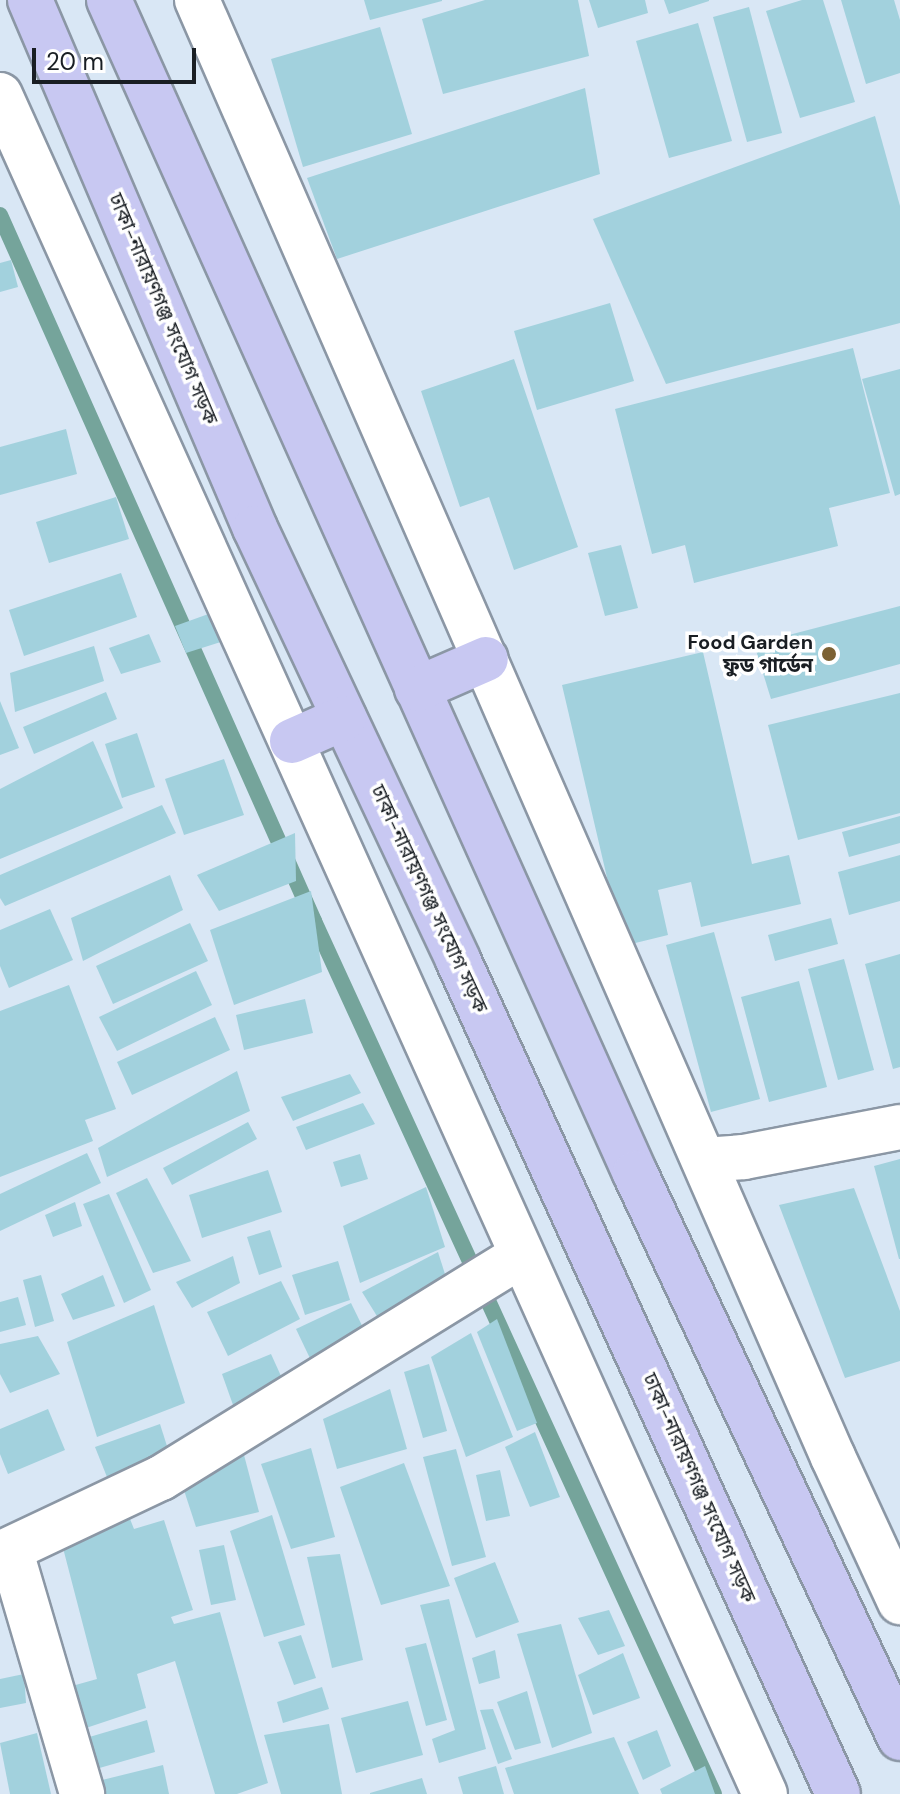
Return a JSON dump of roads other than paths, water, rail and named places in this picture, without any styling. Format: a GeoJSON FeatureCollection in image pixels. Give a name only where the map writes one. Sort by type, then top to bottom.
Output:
{"type":"FeatureCollection","features":[{"type":"Feature","properties":{"kind":"main road","name":"ঢাকা-নারায়ণগঞ্জ সংযোগ সড়ক"},"geometry":{"type":"LineString","coordinates":[[30,0],[255,528],[458,960],[838,1794]]}},
{"type":"Feature","properties":{"kind":"main road"},"geometry":{"type":"LineString","coordinates":[[109,0],[635,1173],[900,1738]]}},
{"type":"Feature","properties":{"kind":"main road"},"geometry":{"type":"LineString","coordinates":[[417,689],[486,659]]}},
{"type":"Feature","properties":{"kind":"main road"},"geometry":{"type":"LineString","coordinates":[[292,741],[344,718]]}},
{"type":"Feature","properties":{"kind":"street"},"geometry":{"type":"LineString","coordinates":[[197,0],[900,1602]]}},
{"type":"Feature","properties":{"kind":"street"},"geometry":{"type":"LineString","coordinates":[[0,95],[765,1794]]}},
{"type":"Feature","properties":{"kind":"street"},"geometry":{"type":"LineString","coordinates":[[704,1160],[744,1157],[900,1127]]}},
{"type":"Feature","properties":{"kind":"street"},"geometry":{"type":"LineString","coordinates":[[82,1794],[6,1553],[161,1478],[521,1256]]}},
{"type":"Feature","properties":{"kind":"waterway"},"geometry":{"type":"LineString","coordinates":[[0,215],[314,921],[714,1794]]}},
{"type":"Feature","properties":{"kind":"place","name":"Food Garden ফুড গার্ডেন"},"geometry":{"type":"Point","coordinates":[829,654]}}]}
